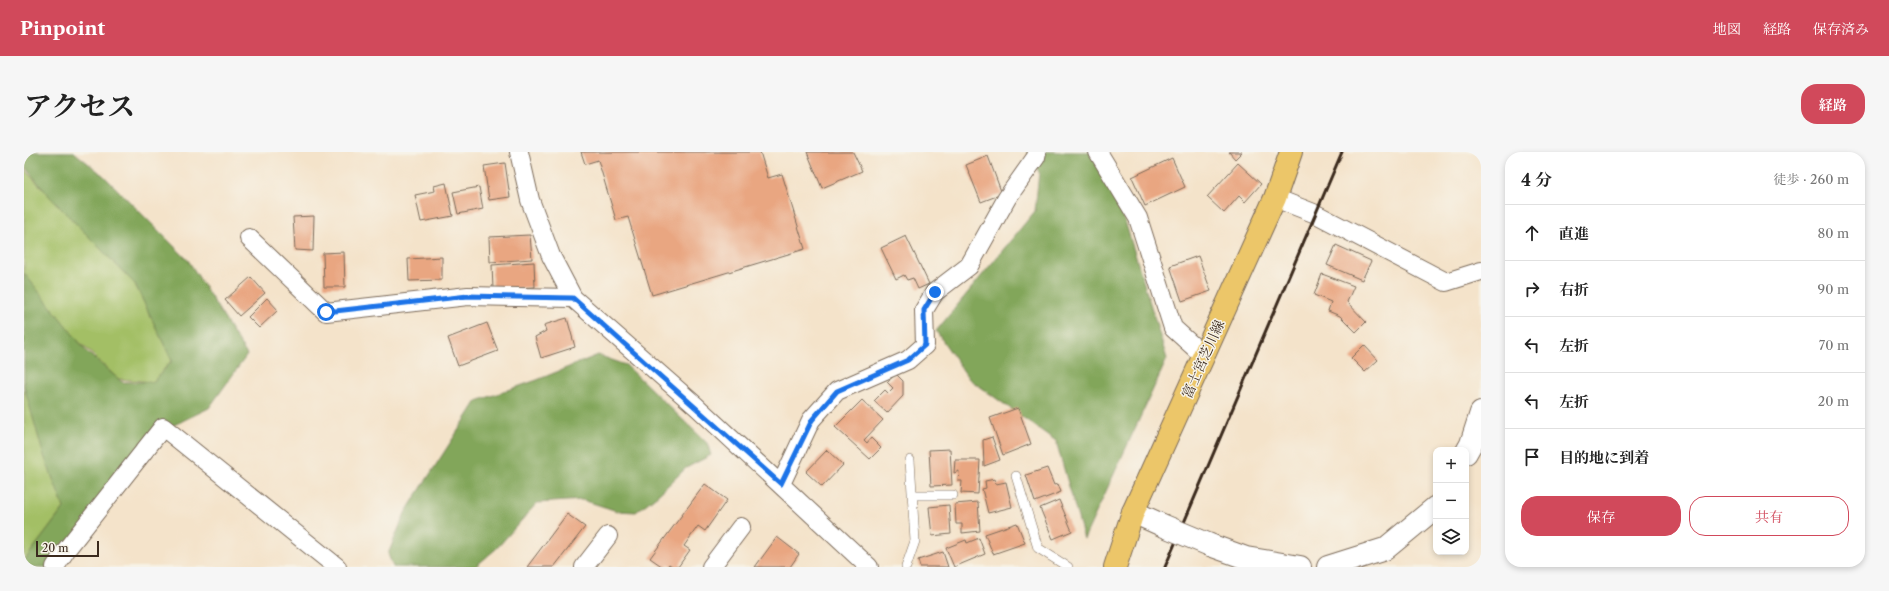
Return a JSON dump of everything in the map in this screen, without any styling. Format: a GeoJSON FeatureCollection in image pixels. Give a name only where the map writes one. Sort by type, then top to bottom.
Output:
{"type":"FeatureCollection","features":[{"type":"Feature","properties":{"kind":"main road","name":"富士宮芝川線"},"geometry":{"type":"LineString","coordinates":[[1115,567],[1133,512],[1275,198],[1291,152]]}},
{"type":"Feature","properties":{"kind":"street"},"geometry":{"type":"LineString","coordinates":[[519,152],[530,200],[551,256],[573,298],[781,484],[869,567]]}},
{"type":"Feature","properties":{"kind":"street"},"geometry":{"type":"LineString","coordinates":[[781,484],[812,420],[837,391],[908,360],[925,345],[924,310],[935,292],[969,266],[1007,198],[1036,157],[1037,152]]}},
{"type":"Feature","properties":{"kind":"street"},"geometry":{"type":"LineString","coordinates":[[1098,152],[1138,218],[1173,328],[1204,356]]}},
{"type":"Feature","properties":{"kind":"street"},"geometry":{"type":"LineString","coordinates":[[1275,198],[1316,214],[1446,282],[1481,271]]}},
{"type":"Feature","properties":{"kind":"street"},"geometry":{"type":"LineString","coordinates":[[249,238],[326,312],[468,296],[573,298]]}},
{"type":"Feature","properties":{"kind":"street"},"geometry":{"type":"LineString","coordinates":[[1469,448],[1481,413]]}},
{"type":"Feature","properties":{"kind":"street"},"geometry":{"type":"LineString","coordinates":[[55,567],[163,427],[337,567]]}},
{"type":"Feature","properties":{"kind":"street"},"geometry":{"type":"LineString","coordinates":[[1328,567],[1384,549],[1433,509]]}},
{"type":"Feature","properties":{"kind":"street"},"geometry":{"type":"LineString","coordinates":[[1133,512],[1210,545],[1246,558],[1300,567]]}},
{"type":"Feature","properties":{"kind":"street"},"geometry":{"type":"LineString","coordinates":[[712,567],[741,527]]}},
{"type":"Feature","properties":{"kind":"street"},"geometry":{"type":"LineString","coordinates":[[584,567],[608,536]]}},
{"type":"Feature","properties":{"kind":"lane"},"geometry":{"type":"LineString","coordinates":[[906,567],[915,541],[910,460]]}},
{"type":"Feature","properties":{"kind":"lane"},"geometry":{"type":"LineString","coordinates":[[1016,476],[1038,548],[1068,567]]}},
{"type":"Feature","properties":{"kind":"lane"},"geometry":{"type":"LineString","coordinates":[[912,495],[953,495]]}},
{"type":"Feature","properties":{"kind":"green space"},"geometry":{"type":"Polygon","coordinates":[[[24,152],[74,152],[104,176],[188,260],[247,355],[209,408],[170,427],[61,567],[24,567],[24,561],[64,508],[43,453],[24,386],[24,273],[87,352],[122,382],[153,382],[172,361],[135,284],[50,197],[24,166],[24,152]]]}},
{"type":"Feature","properties":{"kind":"green space"},"geometry":{"type":"Polygon","coordinates":[[[1027,152],[1104,152],[1167,359],[1084,539],[1056,441],[969,379],[936,331],[1035,211],[1039,172],[1027,152]]]}},
{"type":"Feature","properties":{"kind":"green space"},"geometry":{"type":"Polygon","coordinates":[[[24,169],[135,284],[172,360],[153,382],[118,379],[74,337],[24,281],[24,169]]]}},
{"type":"Feature","properties":{"kind":"green space"},"geometry":{"type":"Polygon","coordinates":[[[598,355],[626,365],[707,443],[711,455],[686,468],[659,494],[636,512],[617,511],[583,500],[537,503],[497,548],[475,567],[393,567],[388,554],[405,513],[477,401],[537,380],[598,355]]]}},
{"type":"Feature","properties":{"kind":"green space"},"geometry":{"type":"Polygon","coordinates":[[[24,383],[64,508],[24,561],[24,383]]]}},
{"type":"Feature","properties":{"kind":"building"},"geometry":{"type":"Polygon","coordinates":[[[581,152],[760,152],[768,178],[782,174],[805,249],[652,295],[628,217],[616,220],[598,160],[585,164],[581,152]]]}},
{"type":"Feature","properties":{"kind":"building"},"geometry":{"type":"Polygon","coordinates":[[[807,152],[853,152],[862,171],[822,188],[807,152]]]}},
{"type":"Feature","properties":{"kind":"building"},"geometry":{"type":"Polygon","coordinates":[[[1229,152],[1242,152],[1235,159],[1229,152]]]}},
{"type":"Feature","properties":{"kind":"building"},"geometry":{"type":"Polygon","coordinates":[[[988,156],[1002,194],[981,202],[966,165],[988,156]]]}},
{"type":"Feature","properties":{"kind":"building"},"geometry":{"type":"Polygon","coordinates":[[[1172,158],[1185,187],[1145,206],[1132,177],[1172,158]]]}},
{"type":"Feature","properties":{"kind":"building"},"geometry":{"type":"Polygon","coordinates":[[[505,163],[510,197],[489,200],[484,166],[505,163]]]}},
{"type":"Feature","properties":{"kind":"building"},"geometry":{"type":"Polygon","coordinates":[[[1238,163],[1261,184],[1245,202],[1239,196],[1224,213],[1207,197],[1238,163]]]}},
{"type":"Feature","properties":{"kind":"building"},"geometry":{"type":"Polygon","coordinates":[[[446,183],[453,216],[421,222],[415,195],[435,191],[434,186],[446,183]]]}},
{"type":"Feature","properties":{"kind":"building"},"geometry":{"type":"Polygon","coordinates":[[[479,187],[483,209],[458,214],[453,192],[479,187]]]}},
{"type":"Feature","properties":{"kind":"building"},"geometry":{"type":"Polygon","coordinates":[[[314,216],[313,251],[295,250],[293,217],[314,216]]]}},
{"type":"Feature","properties":{"kind":"building"},"geometry":{"type":"Polygon","coordinates":[[[530,235],[532,259],[490,262],[489,237],[530,235]]]}},
{"type":"Feature","properties":{"kind":"building"},"geometry":{"type":"Polygon","coordinates":[[[906,236],[929,284],[918,289],[913,278],[907,280],[904,275],[896,279],[881,248],[906,236]]]}},
{"type":"Feature","properties":{"kind":"building"},"geometry":{"type":"Polygon","coordinates":[[[1336,245],[1371,261],[1362,280],[1327,265],[1336,245]]]}},
{"type":"Feature","properties":{"kind":"building"},"geometry":{"type":"Polygon","coordinates":[[[344,252],[345,287],[324,287],[323,253],[344,252]]]}},
{"type":"Feature","properties":{"kind":"building"},"geometry":{"type":"Polygon","coordinates":[[[1198,256],[1211,291],[1182,301],[1170,266],[1198,256]]]}},
{"type":"Feature","properties":{"kind":"building"},"geometry":{"type":"Polygon","coordinates":[[[442,257],[442,280],[409,281],[408,259],[442,257]]]}},
{"type":"Feature","properties":{"kind":"building"},"geometry":{"type":"Polygon","coordinates":[[[534,262],[535,287],[493,289],[492,265],[534,262]]]}},
{"type":"Feature","properties":{"kind":"building"},"geometry":{"type":"Polygon","coordinates":[[[1322,274],[1354,286],[1347,302],[1366,322],[1356,332],[1340,316],[1328,311],[1331,302],[1314,295],[1322,274]]]}},
{"type":"Feature","properties":{"kind":"building"},"geometry":{"type":"Polygon","coordinates":[[[251,277],[265,293],[239,316],[225,300],[251,277]]]}},
{"type":"Feature","properties":{"kind":"building"},"geometry":{"type":"Polygon","coordinates":[[[267,298],[278,310],[259,328],[248,317],[267,298]]]}},
{"type":"Feature","properties":{"kind":"building"},"geometry":{"type":"Polygon","coordinates":[[[567,318],[575,347],[541,358],[535,337],[546,331],[544,325],[567,318]]]}},
{"type":"Feature","properties":{"kind":"building"},"geometry":{"type":"Polygon","coordinates":[[[487,323],[498,351],[458,366],[448,338],[487,323]]]}},
{"type":"Feature","properties":{"kind":"building"},"geometry":{"type":"Polygon","coordinates":[[[1364,345],[1378,360],[1365,372],[1351,358],[1364,345]]]}},
{"type":"Feature","properties":{"kind":"building"},"geometry":{"type":"Polygon","coordinates":[[[896,374],[903,381],[903,396],[887,413],[874,401],[885,390],[888,393],[893,388],[887,382],[896,374]]]}},
{"type":"Feature","properties":{"kind":"building"},"geometry":{"type":"Polygon","coordinates":[[[862,400],[883,420],[864,440],[867,443],[871,438],[881,448],[870,459],[835,427],[862,400]]]}},
{"type":"Feature","properties":{"kind":"building"},"geometry":{"type":"Polygon","coordinates":[[[1018,408],[1031,444],[1003,455],[990,418],[1018,408]]]}},
{"type":"Feature","properties":{"kind":"building"},"geometry":{"type":"Polygon","coordinates":[[[992,437],[1000,460],[984,466],[983,440],[992,437]]]}},
{"type":"Feature","properties":{"kind":"building"},"geometry":{"type":"Polygon","coordinates":[[[950,449],[952,485],[931,486],[929,450],[950,449]]]}},
{"type":"Feature","properties":{"kind":"building"},"geometry":{"type":"Polygon","coordinates":[[[827,450],[843,465],[822,487],[806,472],[827,450]]]}},
{"type":"Feature","properties":{"kind":"building"},"geometry":{"type":"Polygon","coordinates":[[[955,460],[980,460],[978,494],[961,493],[962,481],[958,481],[959,471],[954,473],[955,460]]]}},
{"type":"Feature","properties":{"kind":"building"},"geometry":{"type":"Polygon","coordinates":[[[1047,468],[1054,485],[1058,484],[1061,492],[1035,502],[1026,475],[1047,468]]]}},
{"type":"Feature","properties":{"kind":"building"},"geometry":{"type":"Polygon","coordinates":[[[995,479],[996,484],[1006,482],[1012,507],[988,513],[982,489],[986,488],[985,481],[995,479]]]}},
{"type":"Feature","properties":{"kind":"building"},"geometry":{"type":"Polygon","coordinates":[[[705,484],[727,500],[705,531],[698,526],[684,546],[690,550],[678,567],[673,567],[669,564],[667,567],[663,567],[650,558],[705,484]]]}},
{"type":"Feature","properties":{"kind":"building"},"geometry":{"type":"Polygon","coordinates":[[[1059,500],[1072,531],[1053,539],[1040,508],[1059,500]]]}},
{"type":"Feature","properties":{"kind":"building"},"geometry":{"type":"Polygon","coordinates":[[[978,502],[980,531],[962,533],[962,524],[956,524],[955,504],[978,502]]]}},
{"type":"Feature","properties":{"kind":"building"},"geometry":{"type":"Polygon","coordinates":[[[949,505],[951,534],[932,536],[929,507],[949,505]]]}},
{"type":"Feature","properties":{"kind":"building"},"geometry":{"type":"Polygon","coordinates":[[[567,514],[585,527],[554,567],[527,567],[567,514]]]}},
{"type":"Feature","properties":{"kind":"building"},"geometry":{"type":"Polygon","coordinates":[[[1017,523],[1025,543],[993,554],[985,534],[1017,523]]]}},
{"type":"Feature","properties":{"kind":"building"},"geometry":{"type":"Polygon","coordinates":[[[777,537],[799,554],[790,567],[755,567],[777,537]]]}},
{"type":"Feature","properties":{"kind":"building"},"geometry":{"type":"Polygon","coordinates":[[[979,538],[985,554],[954,567],[946,548],[966,540],[967,543],[979,538]]]}},
{"type":"Feature","properties":{"kind":"building"},"geometry":{"type":"Polygon","coordinates":[[[943,552],[948,567],[920,567],[918,560],[943,552]]]}},
{"type":"Feature","properties":{"kind":"railway"},"geometry":{"type":"LineString","coordinates":[[1165,567],[1342,152]]}},
{"type":"Feature","properties":{"kind":"route"},"geometry":{"type":"LineString","coordinates":[[326,312],[468,296],[573,298],[696,406],[781,484],[812,420],[837,391],[908,360],[925,345],[924,310],[935,292]]}}]}
